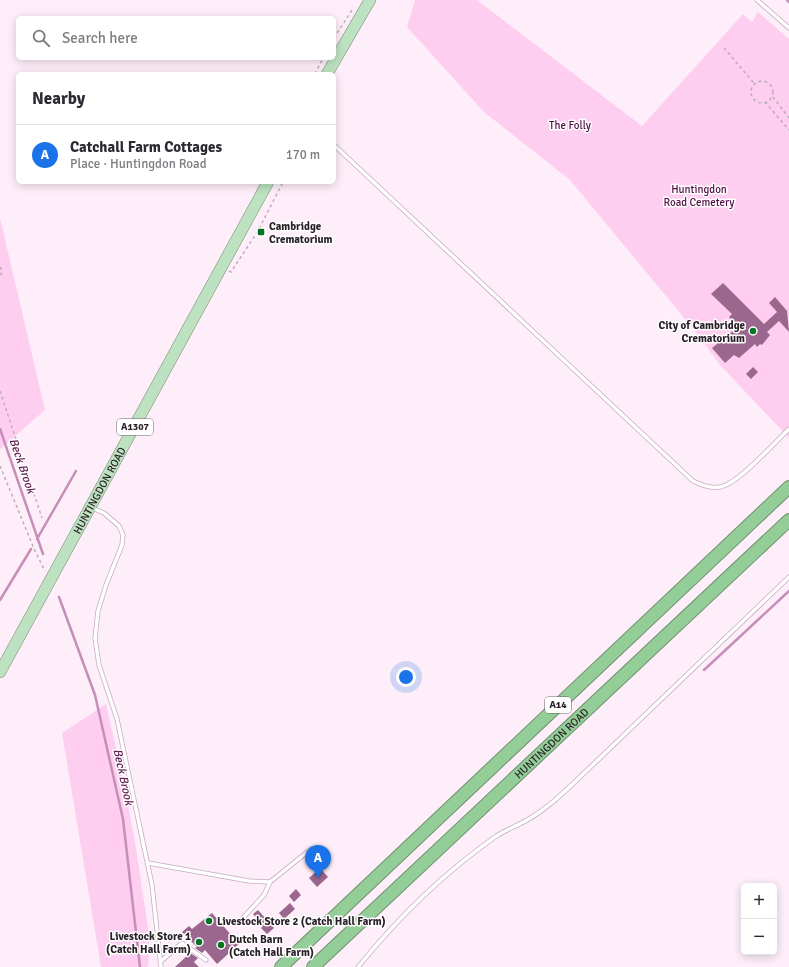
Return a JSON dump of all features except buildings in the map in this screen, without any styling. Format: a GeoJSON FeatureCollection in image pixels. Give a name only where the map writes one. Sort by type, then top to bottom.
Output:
{"type":"FeatureCollection","features":[{"type":"Feature","properties":{"kind":"highway","name":"HUNTINGDON ROAD"},"geometry":{"type":"LineString","coordinates":[[327,923],[789,487]]}},
{"type":"Feature","properties":{"kind":"highway","name":"HUNTINGDON ROAD"},"geometry":{"type":"LineString","coordinates":[[313,967],[789,520]]}},
{"type":"Feature","properties":{"kind":"highway","name":"A14"},"geometry":{"type":"LineString","coordinates":[[273,967],[305,939],[327,923]]}},
{"type":"Feature","properties":{"kind":"highway"},"geometry":{"type":"LineString","coordinates":[[281,967],[327,923]]}},
{"type":"Feature","properties":{"kind":"main road"},"geometry":{"type":"LineString","coordinates":[[336,59],[370,0]]}},
{"type":"Feature","properties":{"kind":"main road"},"geometry":{"type":"LineString","coordinates":[[328,72],[335,60]]}},
{"type":"Feature","properties":{"kind":"main road","name":"HUNTINGDON ROAD"},"geometry":{"type":"LineString","coordinates":[[0,672],[267,184]]}},
{"type":"Feature","properties":{"kind":"lane"},"geometry":{"type":"LineString","coordinates":[[757,0],[789,28]]}},
{"type":"Feature","properties":{"kind":"lane"},"geometry":{"type":"LineString","coordinates":[[336,148],[692,481],[707,487],[720,487],[744,472],[789,429]]}},
{"type":"Feature","properties":{"kind":"lane"},"geometry":{"type":"LineString","coordinates":[[91,507],[104,513],[119,526],[123,535],[122,545],[106,585],[98,611],[95,638],[99,665],[117,719],[148,863],[152,885],[161,967]]}},
{"type":"Feature","properties":{"kind":"lane"},"geometry":{"type":"LineString","coordinates":[[358,967],[382,937],[421,898],[496,836],[527,821],[552,802],[789,577]]}},
{"type":"Feature","properties":{"kind":"lane"},"geometry":{"type":"LineString","coordinates":[[242,919],[264,895],[270,882],[311,848]]}},
{"type":"Feature","properties":{"kind":"lane"},"geometry":{"type":"LineString","coordinates":[[148,863],[249,881],[270,882]]}},
{"type":"Feature","properties":{"kind":"lane"},"geometry":{"type":"LineString","coordinates":[[160,962],[182,943],[206,960]]}},
{"type":"Feature","properties":{"kind":"path"},"geometry":{"type":"LineString","coordinates":[[336,35],[354,6]]}},
{"type":"Feature","properties":{"kind":"path"},"geometry":{"type":"LineString","coordinates":[[724,48],[754,83]]}},
{"type":"Feature","properties":{"kind":"path"},"geometry":{"type":"LineString","coordinates":[[316,72],[322,60]]}},
{"type":"Feature","properties":{"kind":"path"},"geometry":{"type":"LineString","coordinates":[[754,83],[765,82],[769,84],[772,88],[772,97],[789,118]]}},
{"type":"Feature","properties":{"kind":"path"},"geometry":{"type":"LineString","coordinates":[[754,83],[752,88],[752,97],[755,101],[765,102],[772,97]]}},
{"type":"Feature","properties":{"kind":"path"},"geometry":{"type":"LineString","coordinates":[[765,102],[789,130]]}},
{"type":"Feature","properties":{"kind":"path"},"geometry":{"type":"LineString","coordinates":[[221,270],[231,272],[258,230],[283,184]]}},
{"type":"Feature","properties":{"kind":"path"},"geometry":{"type":"LineString","coordinates":[[0,267],[2,271],[0,278]]}},
{"type":"Feature","properties":{"kind":"path"},"geometry":{"type":"LineString","coordinates":[[0,391],[42,518]]}},
{"type":"Feature","properties":{"kind":"path"},"geometry":{"type":"LineString","coordinates":[[0,466],[35,550],[47,574]]}},
{"type":"Feature","properties":{"kind":"green space","name":"Huntingdon Road Cemetery"},"geometry":{"type":"Polygon","coordinates":[[[415,0],[477,0],[642,126],[743,14],[752,22],[758,12],[789,39],[789,438],[720,365],[695,331],[570,180],[484,112],[407,27],[415,0]]]}},
{"type":"Feature","properties":{"kind":"green space"},"geometry":{"type":"Polygon","coordinates":[[[0,218],[45,410],[0,449],[0,218]]]}},
{"type":"Feature","properties":{"kind":"green space"},"geometry":{"type":"Polygon","coordinates":[[[106,704],[139,865],[149,938],[148,967],[101,967],[62,733],[106,704]]]}},
{"type":"Feature","properties":{"kind":"waterway","name":"Beck Brook"},"geometry":{"type":"LineString","coordinates":[[0,429],[43,554]]}},
{"type":"Feature","properties":{"kind":"waterway"},"geometry":{"type":"LineString","coordinates":[[37,539],[76,471]]}},
{"type":"Feature","properties":{"kind":"waterway"},"geometry":{"type":"LineString","coordinates":[[0,600],[31,549]]}},
{"type":"Feature","properties":{"kind":"waterway"},"geometry":{"type":"LineString","coordinates":[[704,670],[789,591]]}},
{"type":"Feature","properties":{"kind":"waterway","name":"Beck Brook"},"geometry":{"type":"LineString","coordinates":[[59,597],[95,695],[123,819],[140,967]]}},
{"type":"Feature","properties":{"kind":"place","name":"Cambridge Crematorium"},"geometry":{"type":"Point","coordinates":[261,232]}},
{"type":"Feature","properties":{"kind":"place","name":"City of Cambridge Crematorium"},"geometry":{"type":"Point","coordinates":[753,331]}},
{"type":"Feature","properties":{"kind":"place","name":"Catchall Farm Cottages"},"geometry":{"type":"Point","coordinates":[318,878]}},
{"type":"Feature","properties":{"kind":"place","name":"Livestock Store 2 (Catch Hall Farm)"},"geometry":{"type":"Point","coordinates":[209,921]}},
{"type":"Feature","properties":{"kind":"place","name":"Livestock Store 1 (Catch Hall Farm)"},"geometry":{"type":"Point","coordinates":[199,942]}},
{"type":"Feature","properties":{"kind":"place","name":"Dutch Barn (Catch Hall Farm)"},"geometry":{"type":"Point","coordinates":[221,945]}},
{"type":"Feature","properties":{"kind":"park label","name":"The Folly"},"geometry":{"type":"Point","coordinates":[570,125]}}]}
